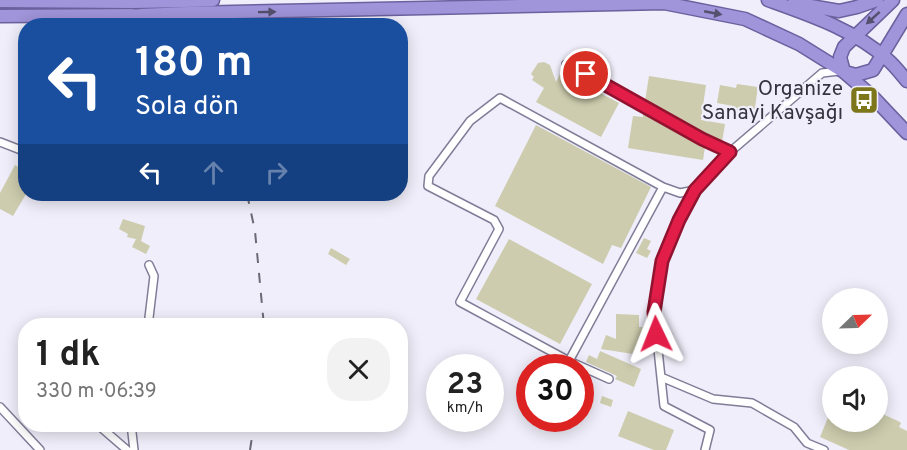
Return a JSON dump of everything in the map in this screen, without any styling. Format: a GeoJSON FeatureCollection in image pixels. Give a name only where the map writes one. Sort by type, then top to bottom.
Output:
{"type":"FeatureCollection","features":[{"type":"Feature","properties":{"kind":"highway"},"geometry":{"type":"LineString","coordinates":[[0,16],[141,15],[213,0]]}},
{"type":"Feature","properties":{"kind":"highway"},"geometry":{"type":"LineString","coordinates":[[768,0],[817,17],[854,36],[887,59],[907,81]]}},
{"type":"Feature","properties":{"kind":"highway"},"geometry":{"type":"LineString","coordinates":[[778,0],[839,11],[857,8],[877,0]]}},
{"type":"Feature","properties":{"kind":"highway"},"geometry":{"type":"LineString","coordinates":[[844,72],[840,57],[843,47],[894,0]]}},
{"type":"Feature","properties":{"kind":"highway"},"geometry":{"type":"LineString","coordinates":[[0,1],[133,2],[187,7],[664,3],[745,19],[799,44],[844,72],[872,96],[907,133]]}},
{"type":"Feature","properties":{"kind":"highway"},"geometry":{"type":"LineString","coordinates":[[844,72],[856,75],[873,70],[907,14]]}},
{"type":"Feature","properties":{"kind":"street"},"geometry":{"type":"LineString","coordinates":[[566,64],[730,152]]}},
{"type":"Feature","properties":{"kind":"street"},"geometry":{"type":"LineString","coordinates":[[705,450],[710,430],[664,406],[654,312],[662,261],[679,220],[695,190],[730,152],[822,73],[844,72]]}},
{"type":"Feature","properties":{"kind":"street"},"geometry":{"type":"LineString","coordinates":[[556,354],[460,302],[499,229],[494,220],[428,186],[429,176],[470,121],[500,98],[663,187],[680,193],[695,190]]}},
{"type":"Feature","properties":{"kind":"street"},"geometry":{"type":"LineString","coordinates":[[0,142],[18,149]]}},
{"type":"Feature","properties":{"kind":"street"},"geometry":{"type":"LineString","coordinates":[[573,354],[663,187]]}},
{"type":"Feature","properties":{"kind":"street"},"geometry":{"type":"LineString","coordinates":[[149,265],[154,276],[149,318]]}},
{"type":"Feature","properties":{"kind":"street"},"geometry":{"type":"LineString","coordinates":[[594,373],[609,380]]}},
{"type":"Feature","properties":{"kind":"street"},"geometry":{"type":"LineString","coordinates":[[661,376],[713,399],[752,403],[794,427],[807,443],[824,450]]}},
{"type":"Feature","properties":{"kind":"street"},"geometry":{"type":"LineString","coordinates":[[0,407],[18,426]]}},
{"type":"Feature","properties":{"kind":"street"},"geometry":{"type":"LineString","coordinates":[[23,432],[40,450]]}},
{"type":"Feature","properties":{"kind":"street"},"geometry":{"type":"LineString","coordinates":[[106,432],[127,450]]}},
{"type":"Feature","properties":{"kind":"street"},"geometry":{"type":"LineString","coordinates":[[132,432],[134,450]]}},
{"type":"Feature","properties":{"kind":"building"},"geometry":{"type":"Polygon","coordinates":[[[544,62],[550,65],[556,82],[561,72],[619,103],[601,137],[536,102],[544,88],[532,80],[534,77],[531,74],[538,63],[544,62]]]}},
{"type":"Feature","properties":{"kind":"building"},"geometry":{"type":"Polygon","coordinates":[[[649,76],[706,85],[701,120],[725,124],[722,142],[645,101],[649,76]]]}},
{"type":"Feature","properties":{"kind":"building"},"geometry":{"type":"Polygon","coordinates":[[[737,84],[758,87],[754,114],[733,111],[733,106],[717,103],[720,85],[736,88],[737,84]]]}},
{"type":"Feature","properties":{"kind":"building"},"geometry":{"type":"Polygon","coordinates":[[[643,113],[705,147],[703,160],[628,148],[633,116],[643,117],[643,113]]]}},
{"type":"Feature","properties":{"kind":"building"},"geometry":{"type":"Polygon","coordinates":[[[536,125],[651,187],[621,248],[612,245],[603,264],[495,206],[536,125]]]}},
{"type":"Feature","properties":{"kind":"building"},"geometry":{"type":"Polygon","coordinates":[[[15,165],[18,167],[18,201],[22,201],[13,216],[0,209],[0,193],[15,165]]]}},
{"type":"Feature","properties":{"kind":"building"},"geometry":{"type":"Polygon","coordinates":[[[123,219],[145,226],[141,241],[150,246],[146,254],[132,247],[136,239],[127,237],[128,234],[119,229],[123,219]]]}},
{"type":"Feature","properties":{"kind":"building"},"geometry":{"type":"Polygon","coordinates":[[[644,238],[651,241],[647,249],[651,251],[647,258],[636,253],[644,238]]]}},
{"type":"Feature","properties":{"kind":"building"},"geometry":{"type":"Polygon","coordinates":[[[509,239],[592,284],[560,344],[476,299],[509,239]]]}},
{"type":"Feature","properties":{"kind":"building"},"geometry":{"type":"Polygon","coordinates":[[[331,248],[350,259],[346,265],[328,254],[331,248]]]}},
{"type":"Feature","properties":{"kind":"building"},"geometry":{"type":"Polygon","coordinates":[[[616,314],[639,315],[639,327],[643,327],[633,354],[601,349],[606,335],[616,339],[616,314]]]}},
{"type":"Feature","properties":{"kind":"building"},"geometry":{"type":"Polygon","coordinates":[[[600,351],[641,369],[634,387],[615,379],[617,376],[594,366],[594,358],[597,359],[600,351]]]}},
{"type":"Feature","properties":{"kind":"building"},"geometry":{"type":"Polygon","coordinates":[[[602,396],[613,400],[611,407],[600,403],[602,396]]]}},
{"type":"Feature","properties":{"kind":"building"},"geometry":{"type":"Polygon","coordinates":[[[628,411],[674,430],[666,450],[654,450],[618,436],[628,411]]]}},
{"type":"Feature","properties":{"kind":"building"},"geometry":{"type":"Polygon","coordinates":[[[888,416],[901,423],[899,427],[907,431],[907,450],[849,450],[820,437],[822,432],[888,432],[888,416]]]}},
{"type":"Feature","properties":{"kind":"railway"},"geometry":{"type":"LineString","coordinates":[[168,0],[176,18]]}},
{"type":"Feature","properties":{"kind":"railway"},"geometry":{"type":"LineString","coordinates":[[249,201],[255,231],[263,318]]}},
{"type":"Feature","properties":{"kind":"railway"},"geometry":{"type":"LineString","coordinates":[[250,450],[253,432]]}},
{"type":"Feature","properties":{"kind":"place","name":"Organize Sanayi Kavşağı"},"geometry":{"type":"Point","coordinates":[864,100]}},
{"type":"Feature","properties":{"kind":"route"},"geometry":{"type":"LineString","coordinates":[[586,74],[702,139],[730,152],[695,190],[679,220],[662,261],[654,312],[656,334]]}}]}
